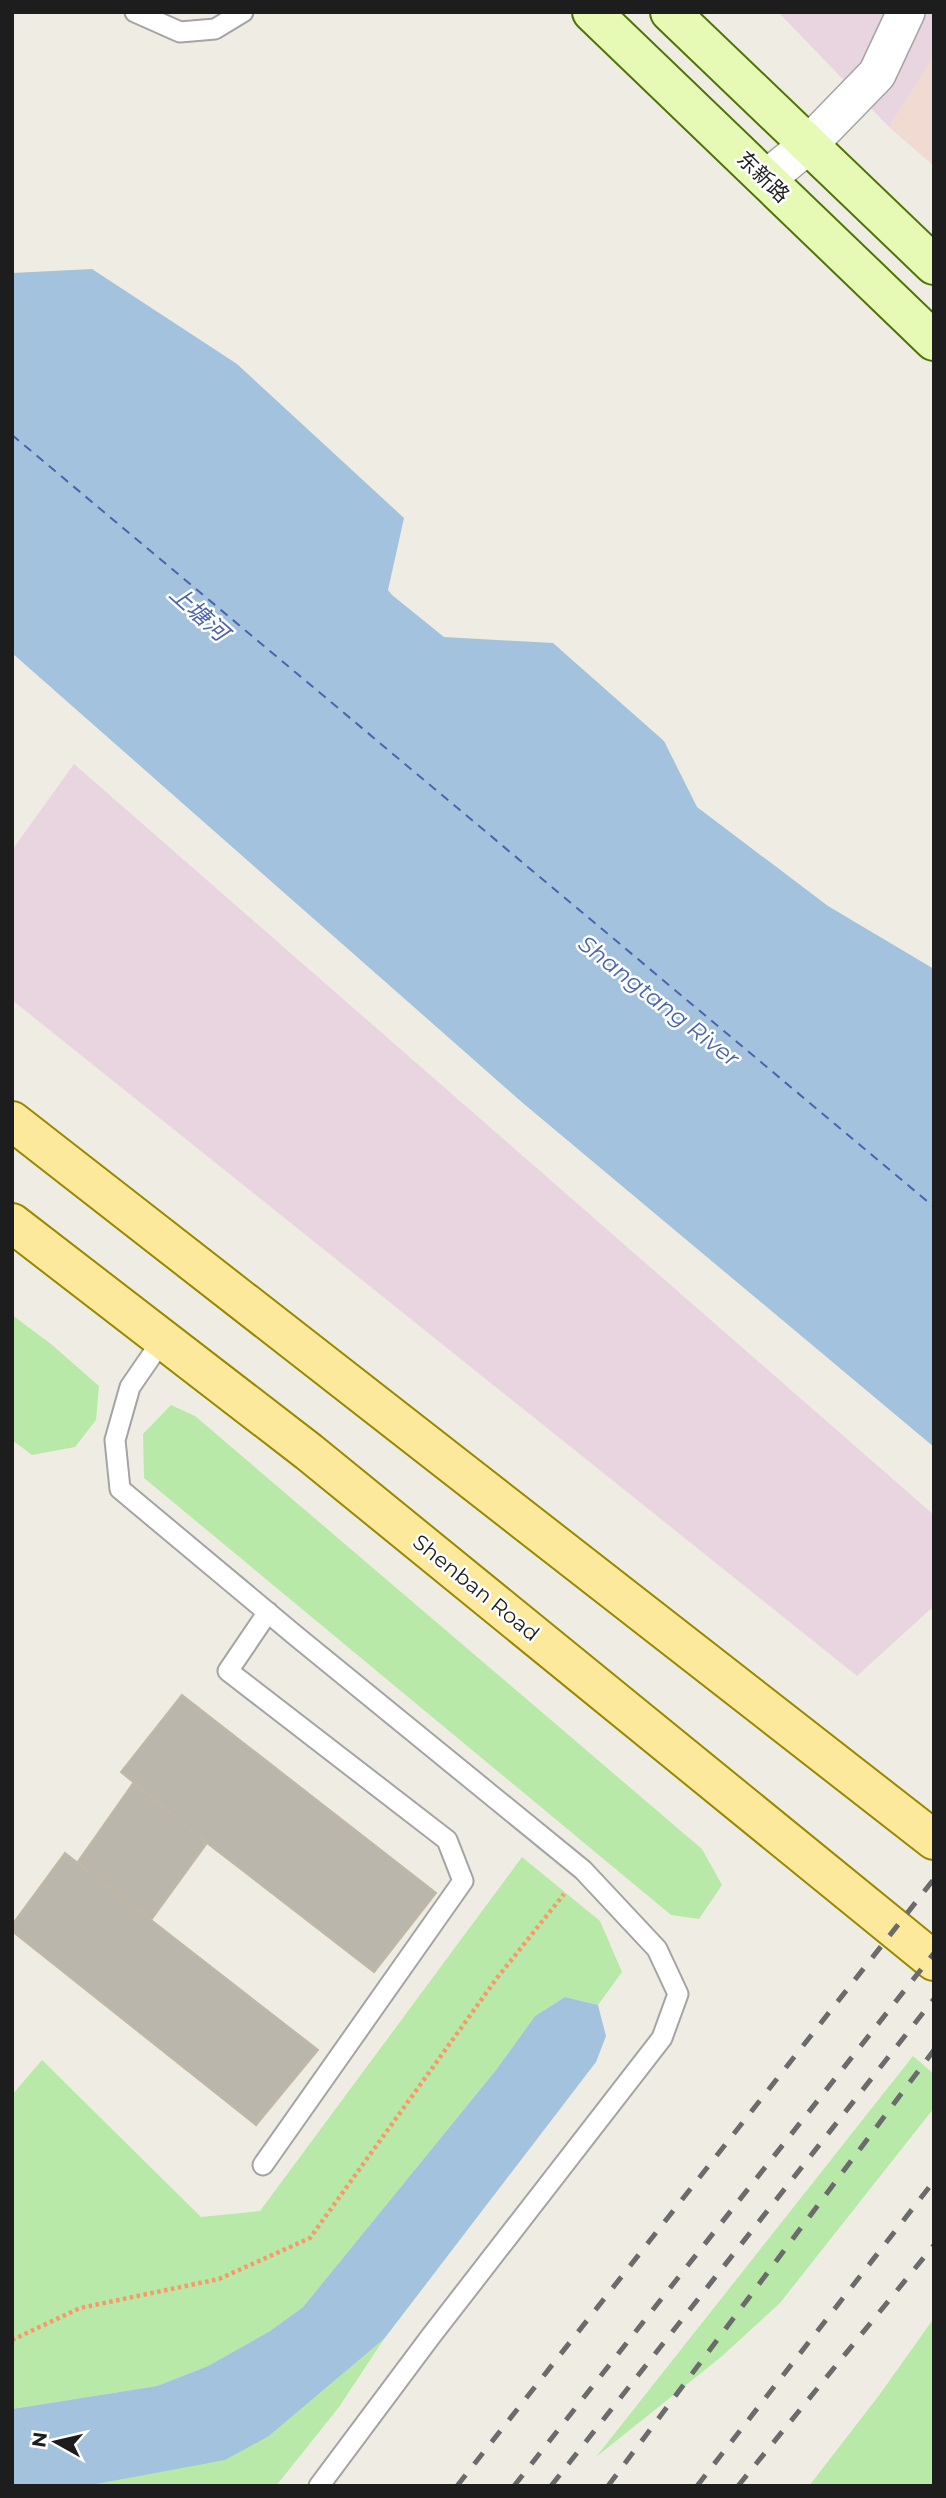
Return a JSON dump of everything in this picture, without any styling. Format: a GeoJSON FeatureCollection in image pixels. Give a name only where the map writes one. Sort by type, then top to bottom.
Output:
{"type":"FeatureCollection","features":[{"type":"Feature","properties":{"kind":"main road","name":"东新路"},"geometry":{"type":"LineString","coordinates":[[592,12],[934,341]]}},
{"type":"Feature","properties":{"kind":"main road"},"geometry":{"type":"LineString","coordinates":[[670,12],[934,265]]}},
{"type":"Feature","properties":{"kind":"main road"},"geometry":{"type":"LineString","coordinates":[[12,1121],[934,1840]]}},
{"type":"Feature","properties":{"kind":"main road","name":"Shenban Road"},"geometry":{"type":"LineString","coordinates":[[12,1223],[309,1452],[934,1961]]}},
{"type":"Feature","properties":{"kind":"street"},"geometry":{"type":"LineString","coordinates":[[766,179],[808,145],[877,74],[906,12]]}},
{"type":"Feature","properties":{"kind":"lane"},"geometry":{"type":"LineString","coordinates":[[135,12],[180,32],[215,29],[243,12]]}},
{"type":"Feature","properties":{"kind":"lane"},"geometry":{"type":"LineString","coordinates":[[163,1339],[130,1387],[115,1440],[120,1489],[583,1870],[657,1949],[678,1994],[662,2038],[431,2336],[319,2486]]}},
{"type":"Feature","properties":{"kind":"lane"},"geometry":{"type":"LineString","coordinates":[[263,2165],[463,1881],[447,1840],[228,1671],[268,1612]]}},
{"type":"Feature","properties":{"kind":"path"},"geometry":{"type":"LineString","coordinates":[[12,2340],[80,2308],[219,2279],[310,2238],[497,1978],[583,1870]]}},
{"type":"Feature","properties":{"kind":"shaded area"},"geometry":{"type":"Polygon","coordinates":[[[778,12],[934,12],[934,56],[889,127],[778,12]]]}},
{"type":"Feature","properties":{"kind":"shaded area"},"geometry":{"type":"Polygon","coordinates":[[[934,56],[934,166],[889,127],[934,56]]]}},
{"type":"Feature","properties":{"kind":"shaded area"},"geometry":{"type":"Polygon","coordinates":[[[74,764],[934,1515],[934,1606],[857,1676],[12,1000],[12,850],[74,764]]]}},
{"type":"Feature","properties":{"kind":"green space"},"geometry":{"type":"Polygon","coordinates":[[[12,1315],[51,1344],[99,1386],[96,1420],[75,1447],[32,1455],[12,1440],[12,1315]]]}},
{"type":"Feature","properties":{"kind":"green space"},"geometry":{"type":"Polygon","coordinates":[[[171,1405],[195,1416],[702,1849],[722,1885],[699,1919],[671,1915],[144,1478],[143,1434],[171,1405]]]}},
{"type":"Feature","properties":{"kind":"green space"},"geometry":{"type":"Polygon","coordinates":[[[522,1857],[600,1921],[622,1972],[598,2005],[565,1997],[535,2016],[496,2070],[303,2307],[270,2331],[208,2366],[157,2386],[12,2409],[12,2095],[42,2060],[201,2217],[260,2211],[522,1857]]]}},
{"type":"Feature","properties":{"kind":"green space"},"geometry":{"type":"Polygon","coordinates":[[[913,2056],[934,2074],[934,2108],[780,2303],[721,2357],[596,2457],[913,2056]]]}},
{"type":"Feature","properties":{"kind":"green space"},"geometry":{"type":"Polygon","coordinates":[[[934,2318],[934,2486],[809,2486],[880,2394],[934,2318]]]}},
{"type":"Feature","properties":{"kind":"green space"},"geometry":{"type":"Polygon","coordinates":[[[384,2339],[339,2407],[276,2486],[85,2486],[141,2474],[269,2436],[384,2339]]]}},
{"type":"Feature","properties":{"kind":"water"},"geometry":{"type":"Polygon","coordinates":[[[92,269],[237,364],[404,518],[388,590],[392,595],[444,637],[553,643],[664,741],[697,807],[828,906],[934,969],[934,1447],[524,1104],[12,653],[12,273],[92,269]]]}},
{"type":"Feature","properties":{"kind":"water"},"geometry":{"type":"Polygon","coordinates":[[[565,1997],[598,2005],[606,2036],[596,2062],[384,2339],[269,2436],[225,2460],[85,2486],[12,2486],[12,2409],[157,2386],[208,2366],[270,2331],[303,2307],[496,2070],[535,2016],[565,1997]]]}},
{"type":"Feature","properties":{"kind":"building"},"geometry":{"type":"Polygon","coordinates":[[[182,1695],[436,1893],[374,1972],[207,1843],[121,1772],[182,1695]]]}},
{"type":"Feature","properties":{"kind":"building"},"geometry":{"type":"Polygon","coordinates":[[[134,1782],[207,1843],[151,1920],[77,1863],[134,1782]]]}},
{"type":"Feature","properties":{"kind":"building"},"geometry":{"type":"Polygon","coordinates":[[[65,1853],[318,2050],[256,2125],[12,1931],[12,1925],[65,1853]]]}},
{"type":"Feature","properties":{"kind":"ferry route"},"geometry":{"type":"LineString","coordinates":[[12,435],[934,1207]]}},
{"type":"Feature","properties":{"kind":"railway"},"geometry":{"type":"LineString","coordinates":[[457,2486],[934,1879]]}},
{"type":"Feature","properties":{"kind":"railway"},"geometry":{"type":"LineString","coordinates":[[514,2486],[934,1953]]}},
{"type":"Feature","properties":{"kind":"railway"},"geometry":{"type":"LineString","coordinates":[[551,2486],[934,1999]]}},
{"type":"Feature","properties":{"kind":"railway"},"geometry":{"type":"LineString","coordinates":[[608,2486],[934,2050]]}},
{"type":"Feature","properties":{"kind":"railway"},"geometry":{"type":"LineString","coordinates":[[697,2486],[934,2181]]}},
{"type":"Feature","properties":{"kind":"railway"},"geometry":{"type":"LineString","coordinates":[[738,2486],[934,2245]]}},
{"type":"Feature","properties":{"kind":"water label","name":"上塘河"},"geometry":{"type":"Point","coordinates":[199,613]}},
{"type":"Feature","properties":{"kind":"water label","name":"Shangtang River"},"geometry":{"type":"Point","coordinates":[659,1001]}}]}
